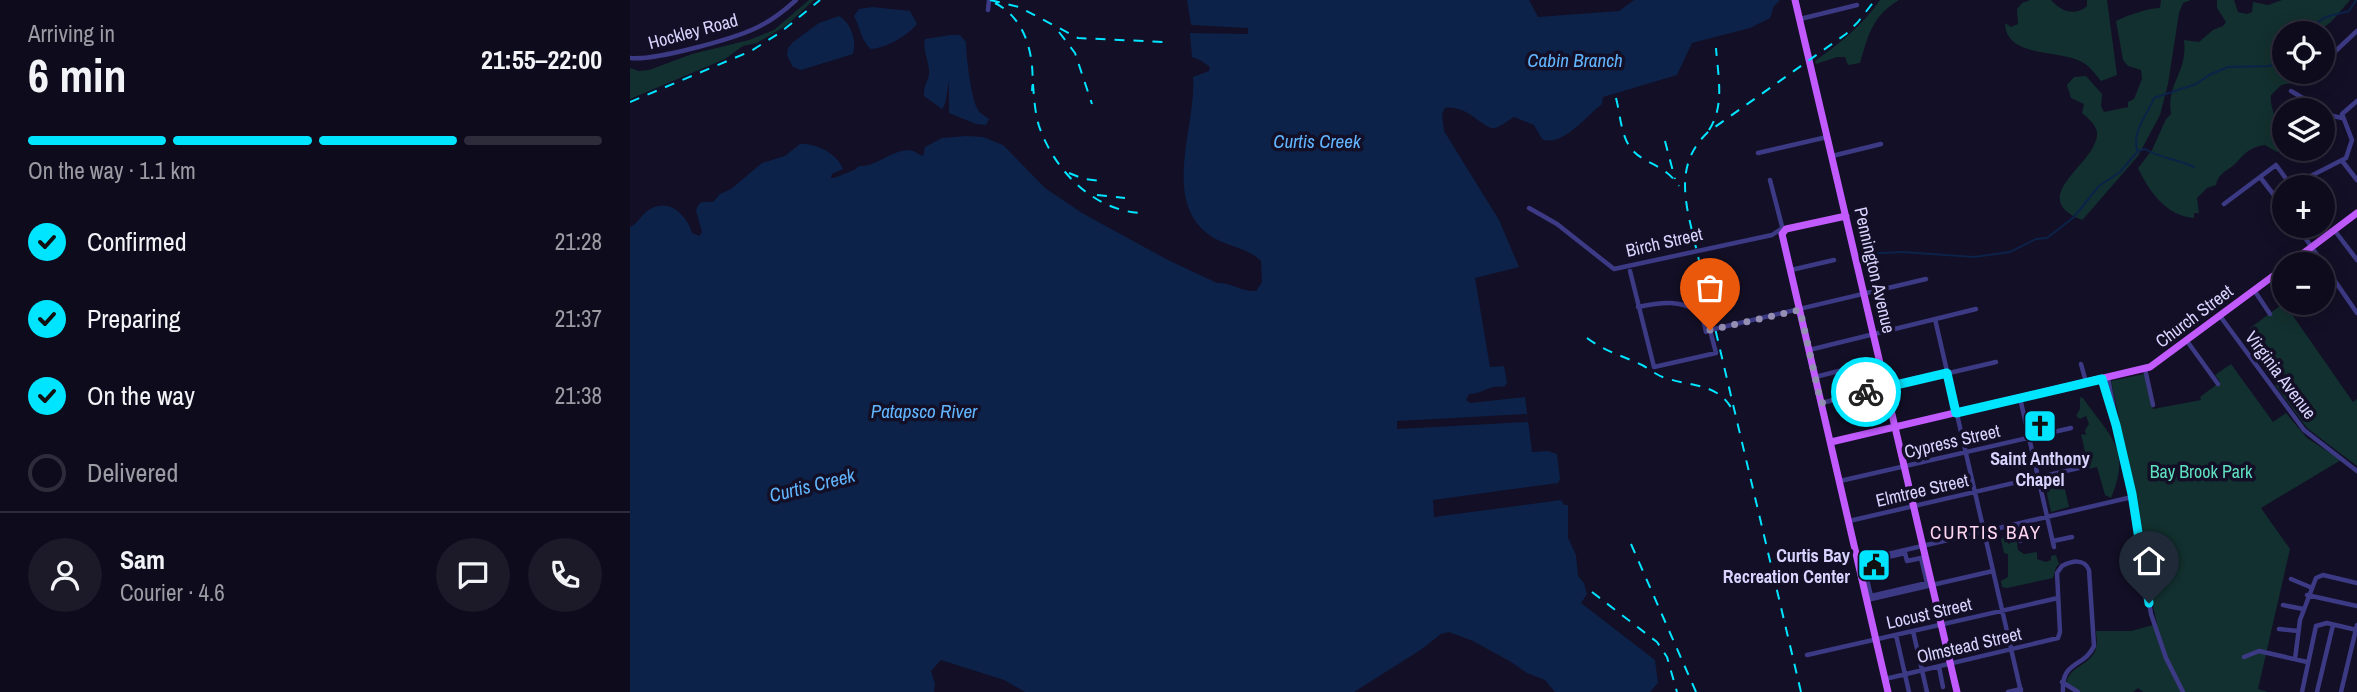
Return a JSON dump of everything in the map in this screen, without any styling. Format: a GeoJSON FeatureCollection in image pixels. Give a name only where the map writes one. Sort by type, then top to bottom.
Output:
{"type":"FeatureCollection","features":[{"type":"Feature","properties":{"kind":"main road","name":"Pennington Avenue"},"geometry":{"type":"LineString","coordinates":[[1798,0],[1827,137],[1923,545],[1929,584],[1957,692]]}},
{"type":"Feature","properties":{"kind":"main road"},"geometry":{"type":"LineString","coordinates":[[2335,229],[2357,213]]}},
{"type":"Feature","properties":{"kind":"main road","name":"Birch Street"},"geometry":{"type":"LineString","coordinates":[[1782,230],[1846,216]]}},
{"type":"Feature","properties":{"kind":"main road"},"geometry":{"type":"LineString","coordinates":[[1835,218],[1844,220],[1857,264]]}},
{"type":"Feature","properties":{"kind":"main road"},"geometry":{"type":"LineString","coordinates":[[1782,230],[1888,692]]}},
{"type":"Feature","properties":{"kind":"main road"},"geometry":{"type":"LineString","coordinates":[[2305,252],[2324,238]]}},
{"type":"Feature","properties":{"kind":"main road","name":"Church Street"},"geometry":{"type":"LineString","coordinates":[[1831,442],[2145,369],[2158,363],[2272,277]]}},
{"type":"Feature","properties":{"kind":"street","name":"Hockley Road"},"geometry":{"type":"LineString","coordinates":[[630,58],[650,58],[744,33],[775,17],[796,0]]}},
{"type":"Feature","properties":{"kind":"street"},"geometry":{"type":"LineString","coordinates":[[988,10],[989,0]]}},
{"type":"Feature","properties":{"kind":"street"},"geometry":{"type":"LineString","coordinates":[[1800,19],[1857,5]]}},
{"type":"Feature","properties":{"kind":"street"},"geometry":{"type":"LineString","coordinates":[[2335,52],[2357,31]]}},
{"type":"Feature","properties":{"kind":"street"},"geometry":{"type":"LineString","coordinates":[[2291,91],[2333,116],[2342,118]]}},
{"type":"Feature","properties":{"kind":"street"},"geometry":{"type":"LineString","coordinates":[[2224,204],[2276,165],[2290,182],[2301,182],[2343,162],[2349,155],[2352,140],[2350,130],[2342,118],[2343,112],[2357,101]]}},
{"type":"Feature","properties":{"kind":"street"},"geometry":{"type":"LineString","coordinates":[[1758,153],[1827,137]]}},
{"type":"Feature","properties":{"kind":"street"},"geometry":{"type":"LineString","coordinates":[[1832,156],[1881,145]]}},
{"type":"Feature","properties":{"kind":"street"},"geometry":{"type":"LineString","coordinates":[[2343,162],[2357,180]]}},
{"type":"Feature","properties":{"kind":"street"},"geometry":{"type":"LineString","coordinates":[[2260,177],[2272,192]]}},
{"type":"Feature","properties":{"kind":"street"},"geometry":{"type":"LineString","coordinates":[[1770,180],[1782,230]]}},
{"type":"Feature","properties":{"kind":"street","name":"Birch Street"},"geometry":{"type":"LineString","coordinates":[[1529,208],[1557,224],[1614,268],[1772,235],[1782,230]]}},
{"type":"Feature","properties":{"kind":"street"},"geometry":{"type":"LineString","coordinates":[[2335,231],[2357,260]]}},
{"type":"Feature","properties":{"kind":"street"},"geometry":{"type":"LineString","coordinates":[[2307,238],[2357,313]]}},
{"type":"Feature","properties":{"kind":"street"},"geometry":{"type":"LineString","coordinates":[[1791,270],[1834,260]]}},
{"type":"Feature","properties":{"kind":"street"},"geometry":{"type":"LineString","coordinates":[[1630,271],[1654,368],[1716,353],[1710,330],[1926,279]]}},
{"type":"Feature","properties":{"kind":"street"},"geometry":{"type":"LineString","coordinates":[[2254,290],[2270,314]]}},
{"type":"Feature","properties":{"kind":"street"},"geometry":{"type":"LineString","coordinates":[[1638,307],[1658,303],[1682,303],[1702,314],[1706,332]]}},
{"type":"Feature","properties":{"kind":"street"},"geometry":{"type":"LineString","coordinates":[[1809,350],[1976,309]]}},
{"type":"Feature","properties":{"kind":"street","name":"Virginia Avenue"},"geometry":{"type":"LineString","coordinates":[[2220,316],[2304,430],[2357,471]]}},
{"type":"Feature","properties":{"kind":"street"},"geometry":{"type":"LineString","coordinates":[[1934,319],[2021,691],[2008,692]]}},
{"type":"Feature","properties":{"kind":"street"},"geometry":{"type":"LineString","coordinates":[[2187,341],[2218,384]]}},
{"type":"Feature","properties":{"kind":"street"},"geometry":{"type":"LineString","coordinates":[[1815,377],[1880,361]]}},
{"type":"Feature","properties":{"kind":"street"},"geometry":{"type":"LineString","coordinates":[[1821,403],[1996,362]]}},
{"type":"Feature","properties":{"kind":"street"},"geometry":{"type":"LineString","coordinates":[[2081,363],[2086,383]]}},
{"type":"Feature","properties":{"kind":"street"},"geometry":{"type":"LineString","coordinates":[[2145,369],[2153,405]]}},
{"type":"Feature","properties":{"kind":"street"},"geometry":{"type":"LineString","coordinates":[[2105,378],[2132,497],[2151,614],[2166,658],[2183,692]]}},
{"type":"Feature","properties":{"kind":"street"},"geometry":{"type":"LineString","coordinates":[[2020,398],[2053,544],[2072,537]]}},
{"type":"Feature","properties":{"kind":"street","name":"Cypress Street"},"geometry":{"type":"LineString","coordinates":[[1840,481],[2071,428]]}},
{"type":"Feature","properties":{"kind":"street","name":"Elmtree Street"},"geometry":{"type":"LineString","coordinates":[[1849,521],[2083,467]]}},
{"type":"Feature","properties":{"kind":"street"},"geometry":{"type":"LineString","coordinates":[[1858,561],[2132,497]]}},
{"type":"Feature","properties":{"kind":"street"},"geometry":{"type":"LineString","coordinates":[[2016,524],[2020,541]]}},
{"type":"Feature","properties":{"kind":"street"},"geometry":{"type":"LineString","coordinates":[[1929,584],[1921,558],[1907,561],[1905,553],[1863,563],[1871,596],[1993,571]]}},
{"type":"Feature","properties":{"kind":"street"},"geometry":{"type":"LineString","coordinates":[[2058,598],[2058,570],[2067,564],[2081,561],[2089,570],[2094,646],[2088,655],[2067,670],[2062,682],[2063,692]]}},
{"type":"Feature","properties":{"kind":"street"},"geometry":{"type":"LineString","coordinates":[[2295,659],[2303,609],[2318,576],[2357,583]]}},
{"type":"Feature","properties":{"kind":"street"},"geometry":{"type":"LineString","coordinates":[[2291,579],[2311,587]]}},
{"type":"Feature","properties":{"kind":"street"},"geometry":{"type":"LineString","coordinates":[[1867,600],[1929,584]]}},
{"type":"Feature","properties":{"kind":"street"},"geometry":{"type":"LineString","coordinates":[[2307,596],[2357,606]]}},
{"type":"Feature","properties":{"kind":"street","name":"Locust Street"},"geometry":{"type":"LineString","coordinates":[[1807,655],[2058,598]]}},
{"type":"Feature","properties":{"kind":"street","name":"Olmstead Street"},"geometry":{"type":"LineString","coordinates":[[1885,679],[2012,650],[2059,636],[2058,598]]}},
{"type":"Feature","properties":{"kind":"street"},"geometry":{"type":"LineString","coordinates":[[2283,604],[2303,609]]}},
{"type":"Feature","properties":{"kind":"street"},"geometry":{"type":"LineString","coordinates":[[2302,692],[2315,629],[2319,624],[2357,628],[2341,692]]}},
{"type":"Feature","properties":{"kind":"street"},"geometry":{"type":"LineString","coordinates":[[2317,692],[2333,625]]}},
{"type":"Feature","properties":{"kind":"street"},"geometry":{"type":"LineString","coordinates":[[2279,629],[2298,631]]}},
{"type":"Feature","properties":{"kind":"street"},"geometry":{"type":"LineString","coordinates":[[1913,631],[1927,692]]}},
{"type":"Feature","properties":{"kind":"street"},"geometry":{"type":"LineString","coordinates":[[1896,635],[1909,692]]}},
{"type":"Feature","properties":{"kind":"street"},"geometry":{"type":"LineString","coordinates":[[2244,657],[2259,651],[2307,662]]}},
{"type":"Feature","properties":{"kind":"street"},"geometry":{"type":"LineString","coordinates":[[1939,667],[1943,687]]}},
{"type":"Feature","properties":{"kind":"street"},"geometry":{"type":"LineString","coordinates":[[2062,682],[2078,692]]}},
{"type":"Feature","properties":{"kind":"green space"},"geometry":{"type":"Polygon","coordinates":[[[809,0],[814,0],[787,25],[757,43],[743,46],[725,59],[630,99],[630,68],[649,70],[692,54],[749,40],[774,30],[809,0]]]}},
{"type":"Feature","properties":{"kind":"green space"},"geometry":{"type":"Polygon","coordinates":[[[1880,0],[1899,0],[1877,20],[1860,63],[1848,65],[1845,57],[1837,57],[1816,64],[1815,61],[1858,26],[1880,0]]]}},
{"type":"Feature","properties":{"kind":"green space"},"geometry":{"type":"Polygon","coordinates":[[[2030,0],[2051,0],[2063,10],[2073,12],[2087,6],[2087,0],[2107,0],[2117,75],[2101,81],[2082,62],[2024,48],[2014,42],[2005,23],[2011,27],[2018,24],[2017,9],[2030,0]]]}},
{"type":"Feature","properties":{"kind":"green space"},"geometry":{"type":"Polygon","coordinates":[[[2161,0],[2191,0],[2183,3],[2179,13],[2168,84],[2160,115],[2138,156],[2082,220],[2066,211],[2060,201],[2061,191],[2086,158],[2097,132],[2092,122],[2082,113],[2084,104],[2071,98],[2067,85],[2074,77],[2086,76],[2102,94],[2101,106],[2104,112],[2128,107],[2128,102],[2134,99],[2142,79],[2141,70],[2128,66],[2123,60],[2116,21],[2160,8],[2161,0]]]}},
{"type":"Feature","properties":{"kind":"green space"},"geometry":{"type":"Polygon","coordinates":[[[2217,0],[2234,0],[2238,12],[2247,14],[2252,12],[2253,2],[2268,5],[2282,0],[2350,0],[2332,21],[2272,21],[2272,84],[2286,84],[2281,85],[2271,95],[2272,149],[2265,145],[2245,153],[2222,174],[2216,185],[2207,188],[2197,198],[2199,213],[2194,213],[2194,218],[2175,213],[2160,201],[2138,168],[2152,150],[2171,114],[2171,94],[2183,61],[2184,40],[2199,42],[2213,30],[2223,26],[2226,22],[2217,8],[2217,0]]]}},
{"type":"Feature","properties":{"kind":"green space"},"geometry":{"type":"Polygon","coordinates":[[[2272,312],[2272,315],[2292,315],[2353,402],[2357,399],[2357,466],[2307,428],[2275,385],[2286,377],[2250,328],[2272,312]]]}},
{"type":"Feature","properties":{"kind":"green space","name":"Bay Brook Park"},"geometry":{"type":"Polygon","coordinates":[[[2231,364],[2273,422],[2286,413],[2307,438],[2341,460],[2261,508],[2290,549],[2258,689],[2268,692],[2143,692],[2138,688],[2133,692],[2081,692],[2066,683],[2072,672],[2094,654],[2097,644],[2096,631],[2131,631],[2157,624],[2149,588],[2138,507],[2111,381],[2144,374],[2153,409],[2201,400],[2200,397],[2220,382],[2215,375],[2231,364]]]}},
{"type":"Feature","properties":{"kind":"green space"},"geometry":{"type":"Polygon","coordinates":[[[2080,397],[2115,444],[2119,467],[2111,498],[2105,495],[2097,467],[2084,470],[2087,461],[2081,434],[2086,435],[2085,430],[2089,424],[2086,416],[2080,419],[2076,416],[2080,409],[2080,397]]]}},
{"type":"Feature","properties":{"kind":"green space"},"geometry":{"type":"Polygon","coordinates":[[[2062,476],[2069,507],[2051,512],[2044,480],[2062,476]]]}},
{"type":"Feature","properties":{"kind":"green space"},"geometry":{"type":"Polygon","coordinates":[[[2016,535],[2018,550],[2024,554],[2037,552],[2037,559],[2046,562],[2056,555],[2059,564],[2053,578],[2002,587],[2001,581],[2008,577],[2008,554],[2004,553],[2001,539],[2005,536],[2009,545],[2012,536],[2016,535]]]}},
{"type":"Feature","properties":{"kind":"water","name":"Patapsco River"},"geometry":{"type":"Polygon","coordinates":[[[1187,0],[1529,0],[1538,17],[1619,11],[1634,0],[1780,0],[1774,6],[1770,18],[1750,28],[1692,43],[1677,75],[1603,97],[1602,104],[1574,129],[1558,139],[1542,139],[1534,125],[1514,117],[1491,128],[1461,110],[1445,108],[1442,114],[1444,131],[1499,220],[1519,267],[1475,278],[1490,367],[1504,366],[1507,383],[1504,387],[1469,394],[1466,400],[1470,403],[1525,397],[1532,452],[1548,451],[1557,454],[1560,479],[1558,483],[1433,500],[1434,517],[1561,500],[1564,505],[1568,505],[1568,538],[1576,555],[1578,576],[1584,583],[1587,594],[1581,603],[1655,660],[1658,683],[1650,692],[1555,692],[1545,680],[1527,673],[1473,641],[1449,632],[1441,634],[1354,692],[1025,692],[1004,680],[941,660],[931,671],[935,684],[934,692],[630,692],[630,227],[646,212],[661,205],[675,209],[686,219],[692,233],[699,236],[702,232],[696,211],[700,203],[713,202],[762,163],[785,156],[800,144],[819,147],[836,158],[843,169],[832,174],[831,178],[834,178],[901,151],[910,150],[923,156],[925,147],[942,138],[983,137],[1003,145],[1045,188],[1082,213],[1168,260],[1217,283],[1256,291],[1262,282],[1261,261],[1249,252],[1208,234],[1194,219],[1186,201],[1184,181],[1193,77],[1209,71],[1210,67],[1192,57],[1190,33],[1248,34],[1248,28],[1191,25],[1187,0]]]}},
{"type":"Feature","properties":{"kind":"water"},"geometry":{"type":"Polygon","coordinates":[[[872,7],[910,11],[917,24],[896,41],[871,49],[863,39],[854,16],[859,9],[872,7]]]}},
{"type":"Feature","properties":{"kind":"water"},"geometry":{"type":"Polygon","coordinates":[[[839,16],[852,32],[853,54],[801,70],[793,67],[787,55],[793,42],[819,23],[839,16]]]}},
{"type":"Feature","properties":{"kind":"water"},"geometry":{"type":"Polygon","coordinates":[[[960,35],[966,42],[973,95],[978,110],[989,119],[986,125],[976,124],[949,113],[949,81],[942,109],[924,96],[929,74],[925,39],[960,35]]]}},
{"type":"Feature","properties":{"kind":"pier"},"geometry":{"type":"Polygon","coordinates":[[[1527,414],[1528,422],[1397,429],[1397,421],[1527,414]]]}},
{"type":"Feature","properties":{"kind":"waterway"},"geometry":{"type":"LineString","coordinates":[[2319,21],[2349,11],[2356,0]]}},
{"type":"Feature","properties":{"kind":"waterway"},"geometry":{"type":"LineString","coordinates":[[2137,150],[2138,130],[2154,98],[2196,84],[2228,67],[2272,65]]}},
{"type":"Feature","properties":{"kind":"waterway"},"geometry":{"type":"LineString","coordinates":[[1861,254],[1903,252],[1974,257],[2010,252],[2036,239],[2047,238],[2074,217],[2099,186],[2120,172],[2138,151],[2145,149],[2194,167]]}},
{"type":"Feature","properties":{"kind":"railway"},"geometry":{"type":"LineString","coordinates":[[630,102],[751,51],[781,32],[820,0]]}},
{"type":"Feature","properties":{"kind":"railway"},"geometry":{"type":"LineString","coordinates":[[990,0],[1019,7],[1078,38],[1163,42]]}},
{"type":"Feature","properties":{"kind":"railway"},"geometry":{"type":"LineString","coordinates":[[1801,692],[1689,218],[1685,194],[1686,172],[1693,151],[1708,132],[1846,34],[1875,0]]}},
{"type":"Feature","properties":{"kind":"railway"},"geometry":{"type":"LineString","coordinates":[[995,3],[1006,10],[1022,29],[1030,53],[1032,91]]}},
{"type":"Feature","properties":{"kind":"railway"},"geometry":{"type":"LineString","coordinates":[[1059,32],[1075,53],[1092,104]]}},
{"type":"Feature","properties":{"kind":"railway"},"geometry":{"type":"LineString","coordinates":[[1709,130],[1719,101],[1716,48]]}},
{"type":"Feature","properties":{"kind":"railway"},"geometry":{"type":"LineString","coordinates":[[1033,84],[1039,126],[1054,158],[1065,172],[1091,196],[1123,210],[1140,213]]}},
{"type":"Feature","properties":{"kind":"railway"},"geometry":{"type":"LineString","coordinates":[[1616,98],[1630,147],[1666,172],[1679,186]]}},
{"type":"Feature","properties":{"kind":"railway"},"geometry":{"type":"LineString","coordinates":[[1665,141],[1675,179]]}},
{"type":"Feature","properties":{"kind":"railway"},"geometry":{"type":"LineString","coordinates":[[1069,173],[1084,179],[1102,181]]}},
{"type":"Feature","properties":{"kind":"railway"},"geometry":{"type":"LineString","coordinates":[[1097,195],[1125,198]]}},
{"type":"Feature","properties":{"kind":"railway"},"geometry":{"type":"LineString","coordinates":[[1587,338],[1663,377],[1713,391],[1720,395],[1733,411]]}},
{"type":"Feature","properties":{"kind":"railway"},"geometry":{"type":"LineString","coordinates":[[1631,544],[1696,692]]}},
{"type":"Feature","properties":{"kind":"railway"},"geometry":{"type":"LineString","coordinates":[[1592,592],[1657,642],[1667,657],[1677,692]]}},
{"type":"Feature","properties":{"kind":"way so far"},"geometry":{"type":"LineString","coordinates":[[1710,330],[1800,310],[1821,403],[1866,392]]}},
{"type":"Feature","properties":{"kind":"place","name":"Saint Anthony Chapel"},"geometry":{"type":"Point","coordinates":[2040,426]}},
{"type":"Feature","properties":{"kind":"place","name":"Curtis Bay Recreation Center"},"geometry":{"type":"Point","coordinates":[1874,565]}},
{"type":"Feature","properties":{"kind":"district","name":"CURTIS BAY"},"geometry":{"type":"Point","coordinates":[1986,532]}},
{"type":"Feature","properties":{"kind":"route"},"geometry":{"type":"LineString","coordinates":[[1866,392],[1947,373],[1956,413],[2102,379],[2132,494],[2149,603]]}},
{"type":"Feature","properties":{"kind":"water label","name":"Cabin Branch"},"geometry":{"type":"Point","coordinates":[1575,60]}},
{"type":"Feature","properties":{"kind":"water label","name":"Curtis Creek"},"geometry":{"type":"Point","coordinates":[1317,141]}},
{"type":"Feature","properties":{"kind":"water label","name":"Curtis Creek"},"geometry":{"type":"Point","coordinates":[812,485]}}]}
